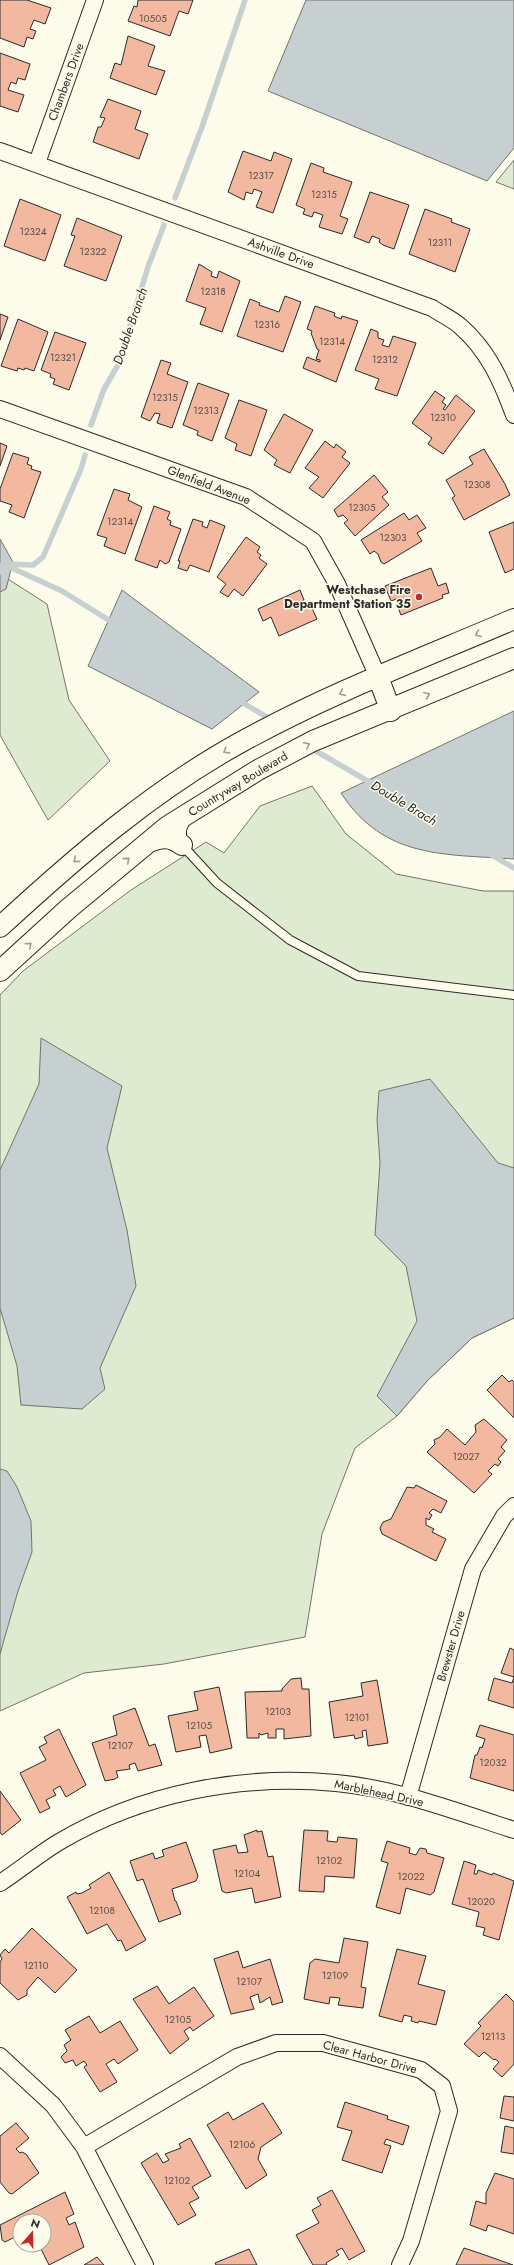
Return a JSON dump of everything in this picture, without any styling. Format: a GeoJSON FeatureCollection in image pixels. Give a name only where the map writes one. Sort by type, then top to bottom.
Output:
{"type":"FeatureCollection","features":[{"type":"Feature","properties":{"kind":"street","name":"Chambers Drive"},"geometry":{"type":"LineString","coordinates":[[37,163],[95,0]]}},
{"type":"Feature","properties":{"kind":"street","name":"Ashville Drive"},"geometry":{"type":"LineString","coordinates":[[0,151],[37,163],[432,308],[460,326],[481,348],[495,367],[514,415]]}},
{"type":"Feature","properties":{"kind":"street","name":"Glenfield Avenue"},"geometry":{"type":"LineString","coordinates":[[0,409],[246,497],[313,541],[337,584],[378,677]]}},
{"type":"Feature","properties":{"kind":"street"},"geometry":{"type":"LineString","coordinates":[[0,927],[47,884],[148,800],[241,741],[299,712],[514,619]]}},
{"type":"Feature","properties":{"kind":"street","name":"Countryway Boulevard"},"geometry":{"type":"LineString","coordinates":[[0,971],[68,908],[168,826],[258,770],[313,741],[514,658]]}},
{"type":"Feature","properties":{"kind":"street"},"geometry":{"type":"LineString","coordinates":[[378,677],[391,710]]}},
{"type":"Feature","properties":{"kind":"street"},"geometry":{"type":"LineString","coordinates":[[147,843],[166,837],[174,839],[182,845]]}},
{"type":"Feature","properties":{"kind":"street","name":"Brewster Drive"},"geometry":{"type":"LineString","coordinates":[[408,1797],[473,1569],[504,1516],[514,1506]]}},
{"type":"Feature","properties":{"kind":"street","name":"Marblehead Drive"},"geometry":{"type":"LineString","coordinates":[[0,1884],[59,1842],[123,1811],[196,1789],[266,1780],[337,1783],[408,1797],[514,1830]]}},
{"type":"Feature","properties":{"kind":"street","name":"Clear Harbor Drive"},"geometry":{"type":"LineString","coordinates":[[84,2147],[237,2057],[276,2043],[323,2043],[421,2070],[442,2086],[449,2110],[410,2241],[400,2265]]}},
{"type":"Feature","properties":{"kind":"street"},"geometry":{"type":"LineString","coordinates":[[0,2056],[53,2104],[84,2147],[145,2265]]}},
{"type":"Feature","properties":{"kind":"lane"},"geometry":{"type":"LineString","coordinates":[[196,809],[182,830],[182,845],[217,882],[290,940],[358,976],[514,995]]}},
{"type":"Feature","properties":{"kind":"green space"},"geometry":{"type":"Polygon","coordinates":[[[514,160],[514,189],[496,182],[514,160]]]}},
{"type":"Feature","properties":{"kind":"green space"},"geometry":{"type":"Polygon","coordinates":[[[0,574],[47,604],[69,700],[110,761],[48,820],[0,735],[0,574]]]}},
{"type":"Feature","properties":{"kind":"green space"},"geometry":{"type":"Polygon","coordinates":[[[312,786],[346,834],[396,874],[483,891],[514,891],[514,1318],[472,1338],[428,1380],[397,1416],[355,1448],[322,1534],[305,1637],[164,1664],[84,1673],[0,1711],[0,995],[23,971],[131,890],[206,842],[224,853],[260,806],[312,786]]]}},
{"type":"Feature","properties":{"kind":"water"},"geometry":{"type":"Polygon","coordinates":[[[306,0],[514,0],[514,148],[487,181],[268,91],[306,0]]]}},
{"type":"Feature","properties":{"kind":"water"},"geometry":{"type":"Polygon","coordinates":[[[0,539],[13,562],[6,589],[0,592],[0,539]]]}},
{"type":"Feature","properties":{"kind":"water"},"geometry":{"type":"Polygon","coordinates":[[[122,590],[259,692],[212,729],[88,666],[122,590]]]}},
{"type":"Feature","properties":{"kind":"water"},"geometry":{"type":"Polygon","coordinates":[[[514,711],[514,859],[440,853],[417,849],[396,842],[376,830],[358,815],[341,793],[514,711]]]}},
{"type":"Feature","properties":{"kind":"water"},"geometry":{"type":"Polygon","coordinates":[[[41,1038],[122,1086],[107,1148],[127,1230],[136,1286],[100,1368],[105,1389],[82,1409],[21,1405],[17,1366],[0,1308],[0,1170],[39,1084],[41,1038]]]}},
{"type":"Feature","properties":{"kind":"water"},"geometry":{"type":"Polygon","coordinates":[[[430,1079],[498,1163],[514,1168],[514,1318],[472,1338],[428,1380],[397,1416],[377,1396],[417,1321],[406,1266],[375,1235],[380,1163],[377,1120],[379,1091],[430,1079]]]}},
{"type":"Feature","properties":{"kind":"water"},"geometry":{"type":"Polygon","coordinates":[[[0,1469],[7,1471],[17,1487],[31,1521],[32,1552],[18,1591],[0,1654],[0,1469]]]}},
{"type":"Feature","properties":{"kind":"building"},"geometry":{"type":"Polygon","coordinates":[[[0,0],[27,0],[51,8],[45,24],[34,20],[30,29],[36,31],[33,39],[27,37],[24,47],[0,38],[0,0]]]}},
{"type":"Feature","properties":{"kind":"building"},"geometry":{"type":"Polygon","coordinates":[[[138,0],[193,0],[188,14],[179,11],[170,36],[128,21],[134,6],[137,7],[138,0]]]}},
{"type":"Feature","properties":{"kind":"building"},"geometry":{"type":"Polygon","coordinates":[[[128,36],[155,46],[148,66],[165,71],[156,95],[110,78],[115,63],[121,65],[128,36]]]}},
{"type":"Feature","properties":{"kind":"building"},"geometry":{"type":"Polygon","coordinates":[[[0,53],[30,64],[25,80],[18,78],[16,84],[11,82],[8,90],[24,95],[18,112],[0,106],[0,53]]]}},
{"type":"Feature","properties":{"kind":"building"},"geometry":{"type":"Polygon","coordinates":[[[108,99],[141,111],[135,129],[148,134],[139,159],[93,142],[98,127],[101,127],[105,118],[100,117],[108,99]]]}},
{"type":"Feature","properties":{"kind":"building"},"geometry":{"type":"Polygon","coordinates":[[[243,151],[271,161],[274,152],[292,159],[273,213],[256,207],[262,192],[254,189],[252,194],[246,192],[244,200],[228,192],[243,151]]]}},
{"type":"Feature","properties":{"kind":"building"},"geometry":{"type":"Polygon","coordinates":[[[311,163],[324,168],[323,172],[352,182],[340,216],[348,219],[342,234],[319,227],[323,215],[314,212],[312,217],[303,214],[305,209],[296,205],[311,163]]]}},
{"type":"Feature","properties":{"kind":"building"},"geometry":{"type":"Polygon","coordinates":[[[370,192],[409,205],[394,249],[383,245],[379,242],[380,239],[372,236],[369,243],[354,237],[370,192]]]}},
{"type":"Feature","properties":{"kind":"building"},"geometry":{"type":"Polygon","coordinates":[[[20,199],[61,215],[45,261],[4,246],[20,199]]]}},
{"type":"Feature","properties":{"kind":"building"},"geometry":{"type":"Polygon","coordinates":[[[425,209],[452,219],[451,222],[470,229],[455,272],[409,254],[425,209]]]}},
{"type":"Feature","properties":{"kind":"building"},"geometry":{"type":"Polygon","coordinates":[[[77,218],[122,236],[106,281],[64,266],[75,236],[71,235],[77,218]]]}},
{"type":"Feature","properties":{"kind":"building"},"geometry":{"type":"Polygon","coordinates":[[[199,264],[212,272],[211,276],[217,278],[219,271],[240,281],[222,332],[200,324],[206,308],[186,301],[199,264]]]}},
{"type":"Feature","properties":{"kind":"building"},"geometry":{"type":"Polygon","coordinates":[[[285,296],[301,302],[283,352],[237,336],[250,299],[260,303],[259,305],[279,312],[285,296]]]}},
{"type":"Feature","properties":{"kind":"building"},"geometry":{"type":"Polygon","coordinates":[[[315,306],[335,313],[334,316],[341,319],[342,316],[358,321],[336,382],[303,368],[307,357],[320,362],[320,360],[316,359],[319,350],[317,349],[311,333],[312,331],[307,329],[315,306]]]}},
{"type":"Feature","properties":{"kind":"building"},"geometry":{"type":"Polygon","coordinates":[[[0,314],[8,317],[0,340],[0,314]]]}},
{"type":"Feature","properties":{"kind":"building"},"geometry":{"type":"Polygon","coordinates":[[[18,319],[48,332],[34,371],[25,368],[24,370],[18,368],[17,371],[1,366],[18,319]]]}},
{"type":"Feature","properties":{"kind":"building"},"geometry":{"type":"Polygon","coordinates":[[[371,329],[378,332],[378,338],[384,340],[382,345],[389,347],[393,336],[416,343],[397,396],[375,389],[379,379],[355,370],[371,329]]]}},
{"type":"Feature","properties":{"kind":"building"},"geometry":{"type":"Polygon","coordinates":[[[55,332],[86,343],[69,390],[53,384],[55,379],[50,377],[51,374],[41,370],[55,332]]]}},
{"type":"Feature","properties":{"kind":"building"},"geometry":{"type":"Polygon","coordinates":[[[161,360],[171,363],[167,374],[188,382],[172,428],[157,423],[160,414],[155,413],[150,421],[141,417],[161,360]]]}},
{"type":"Feature","properties":{"kind":"building"},"geometry":{"type":"Polygon","coordinates":[[[198,383],[229,394],[212,441],[197,435],[198,431],[183,425],[198,383]]]}},
{"type":"Feature","properties":{"kind":"building"},"geometry":{"type":"Polygon","coordinates":[[[435,391],[445,398],[442,402],[446,405],[443,409],[445,410],[456,395],[475,411],[443,454],[428,444],[432,438],[412,423],[435,391]]]}},
{"type":"Feature","properties":{"kind":"building"},"geometry":{"type":"Polygon","coordinates":[[[239,400],[267,410],[251,456],[235,450],[237,444],[225,438],[239,400]]]}},
{"type":"Feature","properties":{"kind":"building"},"geometry":{"type":"Polygon","coordinates":[[[284,414],[313,430],[290,473],[274,465],[277,460],[264,450],[284,414]]]}},
{"type":"Feature","properties":{"kind":"building"},"geometry":{"type":"Polygon","coordinates":[[[325,441],[334,448],[336,444],[346,452],[342,457],[350,463],[323,498],[309,488],[319,477],[305,468],[325,441]]]}},
{"type":"Feature","properties":{"kind":"building"},"geometry":{"type":"Polygon","coordinates":[[[0,443],[7,446],[0,466],[0,443]]]}},
{"type":"Feature","properties":{"kind":"building"},"geometry":{"type":"Polygon","coordinates":[[[484,449],[510,495],[464,520],[452,498],[455,496],[446,480],[473,464],[469,457],[484,449]]]}},
{"type":"Feature","properties":{"kind":"building"},"geometry":{"type":"Polygon","coordinates":[[[13,453],[29,458],[27,464],[32,466],[31,469],[41,472],[24,518],[9,512],[12,505],[0,501],[0,489],[13,453]]]}},
{"type":"Feature","properties":{"kind":"building"},"geometry":{"type":"Polygon","coordinates":[[[374,475],[388,492],[382,497],[389,505],[355,536],[344,523],[348,520],[343,515],[338,517],[334,510],[374,475]]]}},
{"type":"Feature","properties":{"kind":"building"},"geometry":{"type":"Polygon","coordinates":[[[114,489],[130,494],[128,500],[142,507],[125,554],[104,546],[107,538],[97,535],[114,489]]]}},
{"type":"Feature","properties":{"kind":"building"},"geometry":{"type":"Polygon","coordinates":[[[154,506],[170,512],[167,519],[171,521],[170,525],[181,529],[169,562],[165,564],[160,560],[157,568],[135,560],[154,506]]]}},
{"type":"Feature","properties":{"kind":"building"},"geometry":{"type":"Polygon","coordinates":[[[404,513],[409,520],[417,515],[426,528],[417,533],[422,541],[384,564],[381,562],[378,554],[374,551],[370,554],[361,540],[404,513]]]}},
{"type":"Feature","properties":{"kind":"building"},"geometry":{"type":"Polygon","coordinates":[[[193,519],[203,522],[202,526],[207,528],[210,520],[225,526],[209,572],[190,565],[187,571],[178,568],[180,561],[178,561],[193,519]]]}},
{"type":"Feature","properties":{"kind":"building"},"geometry":{"type":"Polygon","coordinates":[[[514,522],[514,569],[505,573],[489,532],[514,522]]]}},
{"type":"Feature","properties":{"kind":"building"},"geometry":{"type":"Polygon","coordinates":[[[246,537],[260,547],[257,552],[261,555],[259,558],[267,564],[243,596],[234,589],[228,597],[220,592],[226,584],[217,577],[246,537]]]}},
{"type":"Feature","properties":{"kind":"building"},"geometry":{"type":"Polygon","coordinates":[[[431,568],[438,586],[446,583],[449,593],[442,595],[443,598],[401,615],[397,605],[401,603],[399,598],[391,601],[385,586],[431,568]]]}},
{"type":"Feature","properties":{"kind":"building"},"geometry":{"type":"Polygon","coordinates":[[[300,590],[304,600],[300,602],[302,607],[310,604],[317,619],[279,636],[271,617],[263,621],[258,609],[300,590]]]}},
{"type":"Feature","properties":{"kind":"building"},"geometry":{"type":"Polygon","coordinates":[[[502,1375],[509,1382],[512,1380],[514,1382],[514,1418],[487,1390],[502,1375]]]}},
{"type":"Feature","properties":{"kind":"building"},"geometry":{"type":"Polygon","coordinates":[[[484,1419],[507,1440],[501,1447],[505,1451],[498,1459],[501,1462],[498,1466],[495,1464],[488,1471],[492,1474],[474,1493],[427,1452],[435,1444],[434,1440],[440,1437],[447,1429],[465,1445],[476,1432],[475,1425],[484,1419]]]}},
{"type":"Feature","properties":{"kind":"building"},"geometry":{"type":"Polygon","coordinates":[[[416,1485],[447,1501],[441,1513],[433,1509],[429,1513],[432,1515],[429,1520],[426,1518],[426,1525],[434,1529],[432,1532],[446,1539],[436,1561],[382,1534],[380,1528],[383,1522],[391,1519],[407,1487],[414,1488],[416,1485]]]}},
{"type":"Feature","properties":{"kind":"building"},"geometry":{"type":"Polygon","coordinates":[[[510,1648],[514,1650],[514,1677],[501,1673],[510,1648]]]}},
{"type":"Feature","properties":{"kind":"building"},"geometry":{"type":"Polygon","coordinates":[[[514,1677],[514,1708],[488,1700],[494,1678],[512,1683],[514,1677]]]}},
{"type":"Feature","properties":{"kind":"building"},"geometry":{"type":"Polygon","coordinates":[[[301,1678],[302,1689],[309,1689],[311,1736],[284,1739],[284,1729],[276,1729],[276,1738],[268,1738],[268,1733],[261,1735],[259,1733],[259,1738],[247,1738],[245,1692],[282,1691],[291,1679],[301,1678]]]}},
{"type":"Feature","properties":{"kind":"building"},"geometry":{"type":"Polygon","coordinates":[[[377,1680],[388,1743],[368,1746],[366,1730],[362,1731],[363,1737],[355,1739],[354,1735],[334,1738],[329,1702],[363,1696],[361,1683],[377,1680]]]}},
{"type":"Feature","properties":{"kind":"building"},"geometry":{"type":"Polygon","coordinates":[[[219,1687],[232,1748],[210,1753],[206,1735],[199,1736],[201,1747],[176,1752],[168,1716],[198,1710],[194,1692],[219,1687]]]}},
{"type":"Feature","properties":{"kind":"building"},"geometry":{"type":"Polygon","coordinates":[[[135,1708],[149,1746],[155,1744],[162,1765],[138,1771],[135,1763],[129,1765],[130,1769],[116,1771],[118,1777],[115,1779],[105,1781],[92,1743],[117,1735],[113,1716],[135,1708]]]}},
{"type":"Feature","properties":{"kind":"building"},"geometry":{"type":"Polygon","coordinates":[[[480,1725],[514,1735],[514,1791],[470,1778],[475,1755],[477,1755],[480,1747],[482,1748],[485,1739],[476,1736],[480,1725]]]}},
{"type":"Feature","properties":{"kind":"building"},"geometry":{"type":"Polygon","coordinates":[[[59,1729],[86,1785],[66,1797],[60,1786],[53,1790],[56,1795],[46,1800],[50,1808],[40,1813],[20,1773],[46,1760],[39,1747],[47,1743],[44,1737],[59,1729]]]}},
{"type":"Feature","properties":{"kind":"building"},"geometry":{"type":"Polygon","coordinates":[[[0,1791],[21,1820],[2,1835],[0,1832],[0,1791]]]}},
{"type":"Feature","properties":{"kind":"building"},"geometry":{"type":"Polygon","coordinates":[[[257,1830],[257,1832],[262,1831],[268,1857],[273,1856],[281,1897],[255,1903],[252,1888],[226,1893],[222,1891],[213,1850],[236,1845],[238,1853],[248,1852],[244,1835],[257,1830]]]}},
{"type":"Feature","properties":{"kind":"building"},"geometry":{"type":"Polygon","coordinates":[[[304,1830],[328,1831],[327,1841],[337,1842],[338,1837],[357,1839],[354,1878],[325,1876],[324,1892],[299,1891],[304,1830]]]}},
{"type":"Feature","properties":{"kind":"building"},"geometry":{"type":"Polygon","coordinates":[[[387,1841],[410,1848],[409,1853],[416,1855],[420,1848],[426,1849],[427,1853],[444,1858],[434,1892],[430,1895],[406,1888],[400,1914],[376,1907],[388,1863],[381,1861],[387,1841]]]}},
{"type":"Feature","properties":{"kind":"building"},"geometry":{"type":"Polygon","coordinates":[[[186,1842],[198,1876],[196,1881],[172,1889],[175,1901],[181,1914],[159,1922],[143,1879],[137,1881],[130,1861],[153,1853],[155,1859],[164,1856],[162,1850],[186,1842]]]}},
{"type":"Feature","properties":{"kind":"building"},"geometry":{"type":"Polygon","coordinates":[[[464,1861],[476,1865],[474,1874],[477,1874],[478,1870],[492,1875],[493,1873],[514,1881],[499,1940],[483,1935],[485,1928],[476,1926],[479,1912],[452,1904],[464,1861]]]}},
{"type":"Feature","properties":{"kind":"building"},"geometry":{"type":"Polygon","coordinates":[[[109,1872],[146,1940],[126,1951],[121,1940],[118,1941],[107,1924],[87,1934],[67,1897],[76,1892],[77,1894],[82,1893],[91,1888],[89,1885],[109,1872]]]}},
{"type":"Feature","properties":{"kind":"building"},"geometry":{"type":"Polygon","coordinates":[[[32,1928],[77,1970],[55,1993],[38,1977],[27,1990],[27,1995],[18,2000],[0,1983],[0,1962],[2,1959],[0,1955],[5,1949],[9,1953],[32,1928]]]}},
{"type":"Feature","properties":{"kind":"building"},"geometry":{"type":"Polygon","coordinates":[[[344,1938],[368,1942],[361,1987],[366,1988],[363,2008],[338,2005],[340,1998],[330,1997],[329,2004],[304,1999],[310,1963],[315,1959],[339,1963],[344,1938]]]}},
{"type":"Feature","properties":{"kind":"building"},"geometry":{"type":"Polygon","coordinates":[[[397,1949],[426,1956],[418,1984],[445,1991],[436,2025],[419,2021],[418,2023],[411,2021],[412,2017],[404,2015],[402,2022],[379,2016],[397,1949]]]}},
{"type":"Feature","properties":{"kind":"building"},"geometry":{"type":"Polygon","coordinates":[[[238,1951],[243,1968],[270,1959],[283,2002],[272,2005],[270,1997],[260,2003],[258,1994],[250,1997],[254,2009],[231,2014],[214,1959],[238,1951]]]}},
{"type":"Feature","properties":{"kind":"building"},"geometry":{"type":"Polygon","coordinates":[[[157,1986],[169,2004],[194,1987],[214,2016],[193,2031],[190,2027],[184,2031],[189,2039],[170,2054],[133,1999],[157,1986]]]}},
{"type":"Feature","properties":{"kind":"building"},"geometry":{"type":"Polygon","coordinates":[[[506,1994],[514,2002],[514,2064],[502,2077],[493,2069],[499,2062],[484,2052],[479,2057],[464,2044],[481,2026],[478,2023],[506,1994]]]}},
{"type":"Feature","properties":{"kind":"building"},"geometry":{"type":"Polygon","coordinates":[[[89,2016],[100,2033],[120,2021],[138,2050],[118,2064],[114,2059],[106,2064],[117,2082],[100,2092],[84,2067],[87,2065],[84,2061],[76,2066],[73,2060],[65,2063],[61,2057],[67,2051],[64,2045],[71,2040],[65,2030],[89,2016]]]}},
{"type":"Feature","properties":{"kind":"building"},"geometry":{"type":"Polygon","coordinates":[[[504,2096],[514,2097],[514,2121],[500,2118],[504,2096]]]}},
{"type":"Feature","properties":{"kind":"building"},"geometry":{"type":"Polygon","coordinates":[[[345,2102],[388,2116],[387,2119],[409,2126],[403,2145],[386,2139],[384,2144],[391,2146],[382,2173],[342,2160],[352,2131],[337,2127],[345,2102]]]}},
{"type":"Feature","properties":{"kind":"building"},"geometry":{"type":"Polygon","coordinates":[[[263,2103],[282,2133],[261,2147],[258,2159],[267,2175],[246,2189],[207,2125],[228,2112],[233,2120],[263,2103]]]}},
{"type":"Feature","properties":{"kind":"building"},"geometry":{"type":"Polygon","coordinates":[[[16,2123],[29,2138],[16,2149],[20,2153],[22,2152],[26,2154],[39,2173],[12,2194],[9,2193],[0,2182],[0,2136],[16,2123]]]}},
{"type":"Feature","properties":{"kind":"building"},"geometry":{"type":"Polygon","coordinates":[[[505,2126],[514,2128],[514,2154],[501,2152],[505,2126]]]}},
{"type":"Feature","properties":{"kind":"building"},"geometry":{"type":"Polygon","coordinates":[[[190,2138],[211,2176],[192,2187],[199,2198],[189,2203],[196,2215],[178,2225],[141,2163],[157,2153],[163,2163],[169,2160],[165,2154],[181,2148],[179,2144],[190,2138]]]}},
{"type":"Feature","properties":{"kind":"building"},"geometry":{"type":"Polygon","coordinates":[[[495,2173],[514,2179],[514,2234],[488,2225],[486,2231],[470,2225],[476,2201],[486,2204],[486,2193],[495,2173]]]}},
{"type":"Feature","properties":{"kind":"building"},"geometry":{"type":"Polygon","coordinates":[[[332,2190],[365,2251],[349,2260],[342,2248],[336,2251],[339,2255],[326,2263],[327,2265],[313,2265],[296,2235],[319,2223],[312,2210],[321,2205],[317,2198],[332,2190]]]}},
{"type":"Feature","properties":{"kind":"building"},"geometry":{"type":"Polygon","coordinates":[[[65,2192],[74,2214],[66,2218],[69,2225],[75,2222],[84,2247],[49,2265],[43,2253],[52,2253],[52,2213],[24,2213],[65,2192]]]}},
{"type":"Feature","properties":{"kind":"building"},"geometry":{"type":"Polygon","coordinates":[[[12,2219],[12,2238],[5,2242],[2,2240],[0,2225],[12,2219]]]}},
{"type":"Feature","properties":{"kind":"building"},"geometry":{"type":"Polygon","coordinates":[[[464,2248],[482,2254],[513,2265],[456,2265],[464,2248]]]}},
{"type":"Feature","properties":{"kind":"building"},"geometry":{"type":"Polygon","coordinates":[[[249,2249],[257,2265],[216,2265],[215,2263],[249,2249]]]}},
{"type":"Feature","properties":{"kind":"building"},"geometry":{"type":"Polygon","coordinates":[[[97,2257],[104,2265],[84,2265],[97,2257]]]}},
{"type":"Feature","properties":{"kind":"waterway","name":"Double Branch"},"geometry":{"type":"LineString","coordinates":[[175,198],[202,127],[245,0]]}},
{"type":"Feature","properties":{"kind":"waterway","name":"Double Branch"},"geometry":{"type":"LineString","coordinates":[[91,425],[104,389],[118,365],[148,267],[164,225]]}},
{"type":"Feature","properties":{"kind":"waterway","name":"Double Branch"},"geometry":{"type":"LineString","coordinates":[[5,564],[33,565],[43,557],[81,469],[85,455]]}},
{"type":"Feature","properties":{"kind":"waterway","name":"Double Branch"},"geometry":{"type":"LineString","coordinates":[[0,572],[3,564],[62,591],[115,624]]}},
{"type":"Feature","properties":{"kind":"waterway"},"geometry":{"type":"LineString","coordinates":[[238,700],[272,720]]}},
{"type":"Feature","properties":{"kind":"waterway","name":"Double Brach"},"geometry":{"type":"LineString","coordinates":[[316,751],[371,783]]}},
{"type":"Feature","properties":{"kind":"waterway"},"geometry":{"type":"LineString","coordinates":[[490,854],[514,868]]}},
{"type":"Feature","properties":{"kind":"place","name":"Westchase Fire Department Station 35"},"geometry":{"type":"Point","coordinates":[419,597]}}]}
